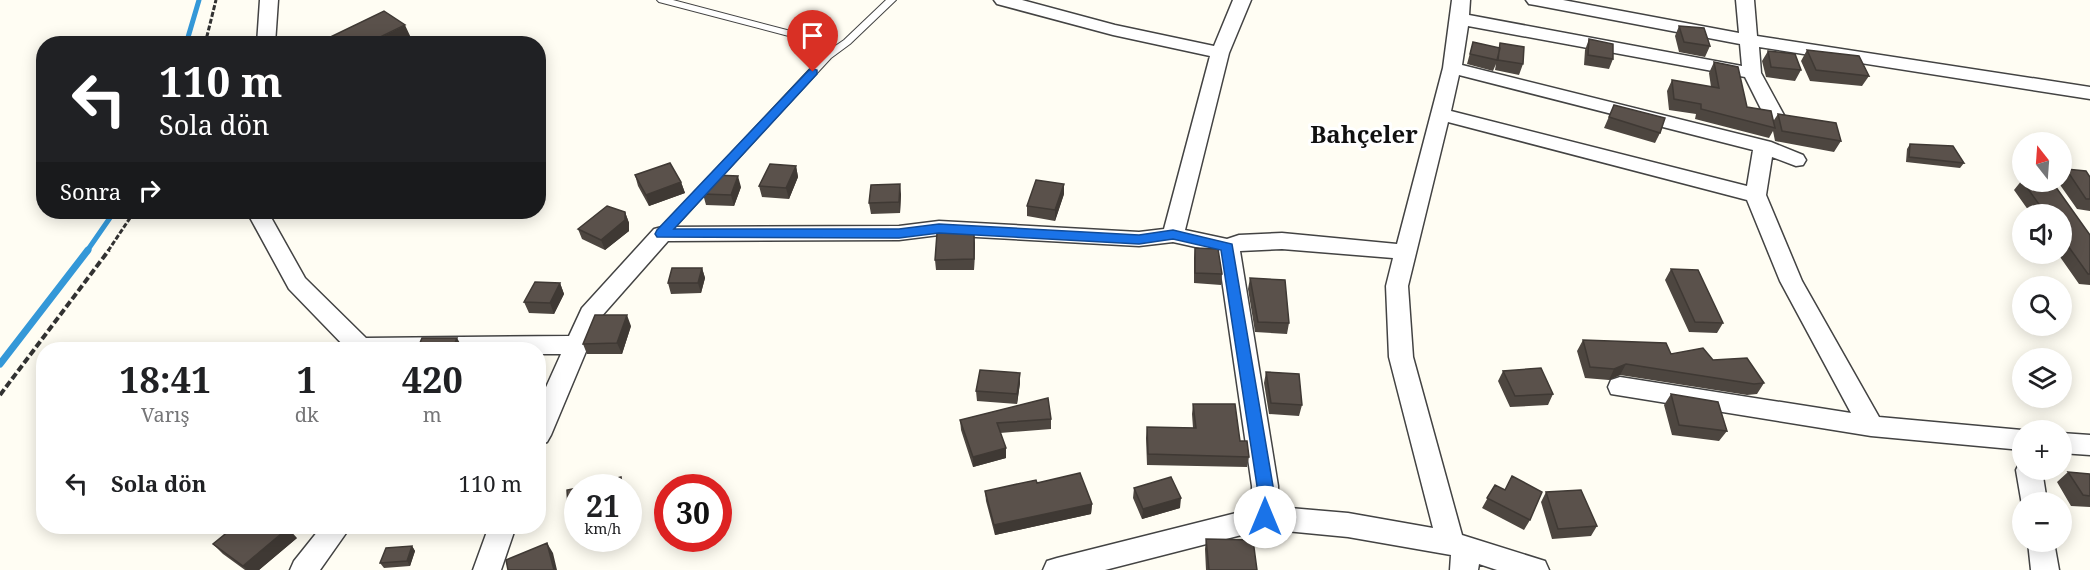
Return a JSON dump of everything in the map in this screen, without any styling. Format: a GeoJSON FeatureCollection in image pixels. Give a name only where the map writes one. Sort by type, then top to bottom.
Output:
{"type":"FeatureCollection","features":[{"type":"Feature","properties":{"kind":"street"},"geometry":{"type":"LineString","coordinates":[[267,36],[269,0]]}},
{"type":"Feature","properties":{"kind":"street"},"geometry":{"type":"LineString","coordinates":[[1004,0],[1113,30],[1220,53]]}},
{"type":"Feature","properties":{"kind":"street"},"geometry":{"type":"LineString","coordinates":[[1173,235],[1220,53],[1242,0]]}},
{"type":"Feature","properties":{"kind":"street"},"geometry":{"type":"LineString","coordinates":[[1535,0],[1748,40],[2090,93]]}},
{"type":"Feature","properties":{"kind":"street"},"geometry":{"type":"LineString","coordinates":[[1745,0],[1752,74],[1776,117]]}},
{"type":"Feature","properties":{"kind":"street"},"geometry":{"type":"LineString","coordinates":[[1461,554],[1401,357],[1398,286],[1452,68],[1460,9],[1752,74]]}},
{"type":"Feature","properties":{"kind":"street"},"geometry":{"type":"LineString","coordinates":[[1452,68],[1764,146],[1796,160]]}},
{"type":"Feature","properties":{"kind":"street"},"geometry":{"type":"LineString","coordinates":[[1441,114],[1756,195]]}},
{"type":"Feature","properties":{"kind":"street"},"geometry":{"type":"LineString","coordinates":[[1764,146],[1756,195],[1791,281],[1871,426]]}},
{"type":"Feature","properties":{"kind":"street"},"geometry":{"type":"LineString","coordinates":[[262,219],[297,283],[357,342]]}},
{"type":"Feature","properties":{"kind":"street"},"geometry":{"type":"LineString","coordinates":[[546,417],[590,314],[662,234],[899,233],[939,228],[1139,239],[1173,235],[1227,247],[1239,243],[1282,242],[1406,252]]}},
{"type":"Feature","properties":{"kind":"street"},"geometry":{"type":"LineString","coordinates":[[1227,247],[1265,486],[1265,517]]}},
{"type":"Feature","properties":{"kind":"street"},"geometry":{"type":"LineString","coordinates":[[546,345],[577,345]]}},
{"type":"Feature","properties":{"kind":"street"},"geometry":{"type":"LineString","coordinates":[[1620,387],[1871,426],[2012,439]]}},
{"type":"Feature","properties":{"kind":"street"},"geometry":{"type":"LineString","coordinates":[[2072,444],[2090,445]]}},
{"type":"Feature","properties":{"kind":"street"},"geometry":{"type":"LineString","coordinates":[[1057,570],[1265,517],[1348,525],[1535,570]]}},
{"type":"Feature","properties":{"kind":"street"},"geometry":{"type":"LineString","coordinates":[[304,570],[332,534]]}},
{"type":"Feature","properties":{"kind":"street"},"geometry":{"type":"LineString","coordinates":[[487,570],[500,534]]}},
{"type":"Feature","properties":{"kind":"street"},"geometry":{"type":"LineString","coordinates":[[2042,552],[2045,570]]}},
{"type":"Feature","properties":{"kind":"lane"},"geometry":{"type":"LineString","coordinates":[[662,0],[803,37],[828,56]]}},
{"type":"Feature","properties":{"kind":"lane"},"geometry":{"type":"LineString","coordinates":[[662,234],[828,56],[847,42],[891,0]]}},
{"type":"Feature","properties":{"kind":"path"},"geometry":{"type":"LineString","coordinates":[[207,36],[216,0]]}},
{"type":"Feature","properties":{"kind":"path"},"geometry":{"type":"LineString","coordinates":[[40,342],[106,255],[129,219]]}},
{"type":"Feature","properties":{"kind":"path"},"geometry":{"type":"LineString","coordinates":[[0,395],[36,347]]}},
{"type":"Feature","properties":{"kind":"building"},"geometry":{"type":"Polygon","coordinates":[[[384,11],[405,25],[382,36],[332,36],[384,11]]]}},
{"type":"Feature","properties":{"kind":"building"},"geometry":{"type":"Polygon","coordinates":[[[1679,26],[1704,28],[1710,46],[1684,42],[1679,26]]]}},
{"type":"Feature","properties":{"kind":"building"},"geometry":{"type":"Polygon","coordinates":[[[1589,39],[1613,44],[1613,59],[1588,55],[1589,39]]]}},
{"type":"Feature","properties":{"kind":"building"},"geometry":{"type":"Polygon","coordinates":[[[1473,42],[1500,48],[1497,60],[1470,54],[1473,42]]]}},
{"type":"Feature","properties":{"kind":"building"},"geometry":{"type":"Polygon","coordinates":[[[1500,43],[1524,47],[1523,64],[1498,60],[1500,43]]]}},
{"type":"Feature","properties":{"kind":"building"},"geometry":{"type":"Polygon","coordinates":[[[1807,50],[1859,56],[1869,76],[1816,70],[1807,50]]]}},
{"type":"Feature","properties":{"kind":"building"},"geometry":{"type":"Polygon","coordinates":[[[1768,51],[1795,54],[1801,70],[1771,67],[1768,51]]]}},
{"type":"Feature","properties":{"kind":"building"},"geometry":{"type":"Polygon","coordinates":[[[1714,62],[1738,67],[1747,107],[1771,111],[1775,128],[1701,109],[1701,104],[1674,99],[1672,80],[1719,88],[1714,62]]]}},
{"type":"Feature","properties":{"kind":"building"},"geometry":{"type":"Polygon","coordinates":[[[1614,105],[1665,118],[1660,133],[1609,117],[1614,105]]]}},
{"type":"Feature","properties":{"kind":"building"},"geometry":{"type":"Polygon","coordinates":[[[1778,114],[1836,123],[1841,141],[1782,131],[1778,114]]]}},
{"type":"Feature","properties":{"kind":"building"},"geometry":{"type":"Polygon","coordinates":[[[1910,144],[1953,146],[1964,163],[1909,157],[1910,144]]]}},
{"type":"Feature","properties":{"kind":"building"},"geometry":{"type":"Polygon","coordinates":[[[670,163],[681,182],[646,195],[635,175],[670,163]]]}},
{"type":"Feature","properties":{"kind":"building"},"geometry":{"type":"Polygon","coordinates":[[[770,164],[796,166],[786,188],[759,186],[770,164]]]}},
{"type":"Feature","properties":{"kind":"building"},"geometry":{"type":"Polygon","coordinates":[[[2072,170],[2086,171],[2090,177],[2090,199],[2086,199],[2072,178],[2072,170]]]}},
{"type":"Feature","properties":{"kind":"building"},"geometry":{"type":"Polygon","coordinates":[[[714,175],[738,176],[731,195],[703,194],[708,181],[714,175]]]}},
{"type":"Feature","properties":{"kind":"building"},"geometry":{"type":"Polygon","coordinates":[[[1036,180],[1064,184],[1055,210],[1027,206],[1036,180]]]}},
{"type":"Feature","properties":{"kind":"building"},"geometry":{"type":"Polygon","coordinates":[[[900,184],[899,202],[869,203],[871,185],[900,184]]]}},
{"type":"Feature","properties":{"kind":"building"},"geometry":{"type":"Polygon","coordinates":[[[2030,192],[2059,192],[2068,204],[2039,204],[2030,192]]]}},
{"type":"Feature","properties":{"kind":"building"},"geometry":{"type":"Polygon","coordinates":[[[607,206],[625,212],[625,220],[601,240],[578,229],[607,206]]]}},
{"type":"Feature","properties":{"kind":"building"},"geometry":{"type":"Polygon","coordinates":[[[2072,210],[2090,235],[2090,274],[2072,251],[2072,210]]]}},
{"type":"Feature","properties":{"kind":"building"},"geometry":{"type":"Polygon","coordinates":[[[974,232],[974,259],[935,260],[937,233],[974,232]]]}},
{"type":"Feature","properties":{"kind":"building"},"geometry":{"type":"Polygon","coordinates":[[[1195,248],[1218,249],[1222,274],[1195,273],[1195,248]]]}},
{"type":"Feature","properties":{"kind":"building"},"geometry":{"type":"Polygon","coordinates":[[[672,268],[702,268],[698,283],[668,283],[672,268]]]}},
{"type":"Feature","properties":{"kind":"building"},"geometry":{"type":"Polygon","coordinates":[[[1671,269],[1698,270],[1723,323],[1695,322],[1671,269]]]}},
{"type":"Feature","properties":{"kind":"building"},"geometry":{"type":"Polygon","coordinates":[[[1250,278],[1285,280],[1289,323],[1258,322],[1250,278]]]}},
{"type":"Feature","properties":{"kind":"building"},"geometry":{"type":"Polygon","coordinates":[[[535,282],[560,283],[550,303],[524,302],[535,282]]]}},
{"type":"Feature","properties":{"kind":"building"},"geometry":{"type":"Polygon","coordinates":[[[595,315],[627,315],[617,343],[583,344],[595,315]]]}},
{"type":"Feature","properties":{"kind":"building"},"geometry":{"type":"Polygon","coordinates":[[[422,338],[457,338],[455,342],[420,342],[422,338]]]}},
{"type":"Feature","properties":{"kind":"building"},"geometry":{"type":"Polygon","coordinates":[[[1583,340],[1666,343],[1671,354],[1703,348],[1713,360],[1747,358],[1764,383],[1754,384],[1626,364],[1614,369],[1590,367],[1583,340]]]}},
{"type":"Feature","properties":{"kind":"building"},"geometry":{"type":"Polygon","coordinates":[[[1541,368],[1553,394],[1515,396],[1503,371],[1541,368]]]}},
{"type":"Feature","properties":{"kind":"building"},"geometry":{"type":"Polygon","coordinates":[[[980,370],[1020,373],[1017,394],[976,391],[980,370]]]}},
{"type":"Feature","properties":{"kind":"building"},"geometry":{"type":"Polygon","coordinates":[[[1266,372],[1299,374],[1302,405],[1271,403],[1266,372]]]}},
{"type":"Feature","properties":{"kind":"building"},"geometry":{"type":"Polygon","coordinates":[[[1671,394],[1718,402],[1727,431],[1679,425],[1671,394]]]}},
{"type":"Feature","properties":{"kind":"building"},"geometry":{"type":"Polygon","coordinates":[[[1048,398],[1051,419],[997,423],[1006,448],[973,457],[960,420],[1048,398]]]}},
{"type":"Feature","properties":{"kind":"building"},"geometry":{"type":"Polygon","coordinates":[[[1193,404],[1235,404],[1240,441],[1247,441],[1249,457],[1148,454],[1147,427],[1196,428],[1193,404]]]}},
{"type":"Feature","properties":{"kind":"building"},"geometry":{"type":"Polygon","coordinates":[[[2072,472],[2090,474],[2090,496],[2083,495],[2072,478],[2072,472]]]}},
{"type":"Feature","properties":{"kind":"building"},"geometry":{"type":"Polygon","coordinates":[[[1080,473],[1092,504],[994,525],[985,491],[1036,480],[1037,483],[1080,473]]]}},
{"type":"Feature","properties":{"kind":"building"},"geometry":{"type":"Polygon","coordinates":[[[1512,476],[1542,492],[1530,520],[1487,498],[1495,485],[1505,490],[1512,476]]]}},
{"type":"Feature","properties":{"kind":"building"},"geometry":{"type":"Polygon","coordinates":[[[1171,477],[1181,498],[1143,509],[1134,488],[1171,477]]]}},
{"type":"Feature","properties":{"kind":"building"},"geometry":{"type":"Polygon","coordinates":[[[1581,490],[1597,526],[1558,529],[1546,492],[1581,490]]]}},
{"type":"Feature","properties":{"kind":"building"},"geometry":{"type":"Polygon","coordinates":[[[225,534],[281,534],[243,566],[213,544],[225,534]]]}},
{"type":"Feature","properties":{"kind":"building"},"geometry":{"type":"Polygon","coordinates":[[[1206,539],[1253,540],[1257,570],[1209,570],[1206,539]]]}},
{"type":"Feature","properties":{"kind":"building"},"geometry":{"type":"Polygon","coordinates":[[[547,543],[554,570],[508,570],[506,560],[547,543]]]}},
{"type":"Feature","properties":{"kind":"building"},"geometry":{"type":"Polygon","coordinates":[[[412,546],[407,561],[380,563],[386,548],[412,546]]]}},
{"type":"Feature","properties":{"kind":"waterway"},"geometry":{"type":"LineString","coordinates":[[188,36],[199,0]]}},
{"type":"Feature","properties":{"kind":"waterway"},"geometry":{"type":"LineString","coordinates":[[87,251],[109,219]]}},
{"type":"Feature","properties":{"kind":"waterway"},"geometry":{"type":"LineString","coordinates":[[0,364],[88,250]]}},
{"type":"Feature","properties":{"kind":"district","name":"Bahçeler"},"geometry":{"type":"Point","coordinates":[1364,135]}},
{"type":"Feature","properties":{"kind":"route"},"geometry":{"type":"LineString","coordinates":[[813,72],[662,234],[899,233],[939,228],[1139,239],[1173,235],[1227,247],[1265,486],[1265,517]]}}]}
